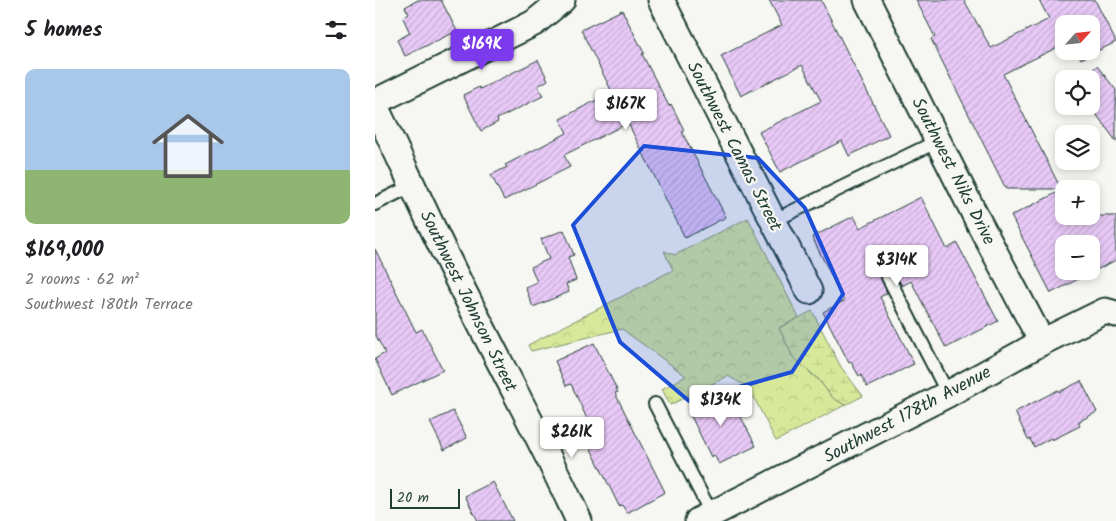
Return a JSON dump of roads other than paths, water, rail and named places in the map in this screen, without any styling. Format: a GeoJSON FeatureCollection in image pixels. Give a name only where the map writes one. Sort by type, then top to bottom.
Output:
{"type":"FeatureCollection","features":[{"type":"Feature","properties":{"kind":"street"},"geometry":{"type":"LineString","coordinates":[[375,104],[534,23],[562,0]]}},
{"type":"Feature","properties":{"kind":"street","name":"Southwest Camas Street"},"geometry":{"type":"LineString","coordinates":[[661,0],[809,291]]}},
{"type":"Feature","properties":{"kind":"street","name":"Southwest Niks Drive"},"geometry":{"type":"LineString","coordinates":[[867,0],[1042,342]]}},
{"type":"Feature","properties":{"kind":"street","name":"Southwest Johnson Street"},"geometry":{"type":"LineString","coordinates":[[375,104],[454,271],[522,408],[553,465],[579,521]]}},
{"type":"Feature","properties":{"kind":"street","name":"Southwest 178th Avenue"},"geometry":{"type":"LineString","coordinates":[[705,518],[948,394],[1042,342],[1105,311],[1116,314]]}},
{"type":"Feature","properties":{"kind":"lane"},"geometry":{"type":"LineString","coordinates":[[773,221],[938,141]]}},
{"type":"Feature","properties":{"kind":"lane"},"geometry":{"type":"LineString","coordinates":[[375,204],[413,185]]}},
{"type":"Feature","properties":{"kind":"lane"},"geometry":{"type":"LineString","coordinates":[[888,277],[948,394]]}},
{"type":"Feature","properties":{"kind":"lane"},"geometry":{"type":"LineString","coordinates":[[655,404],[705,518]]}}]}
